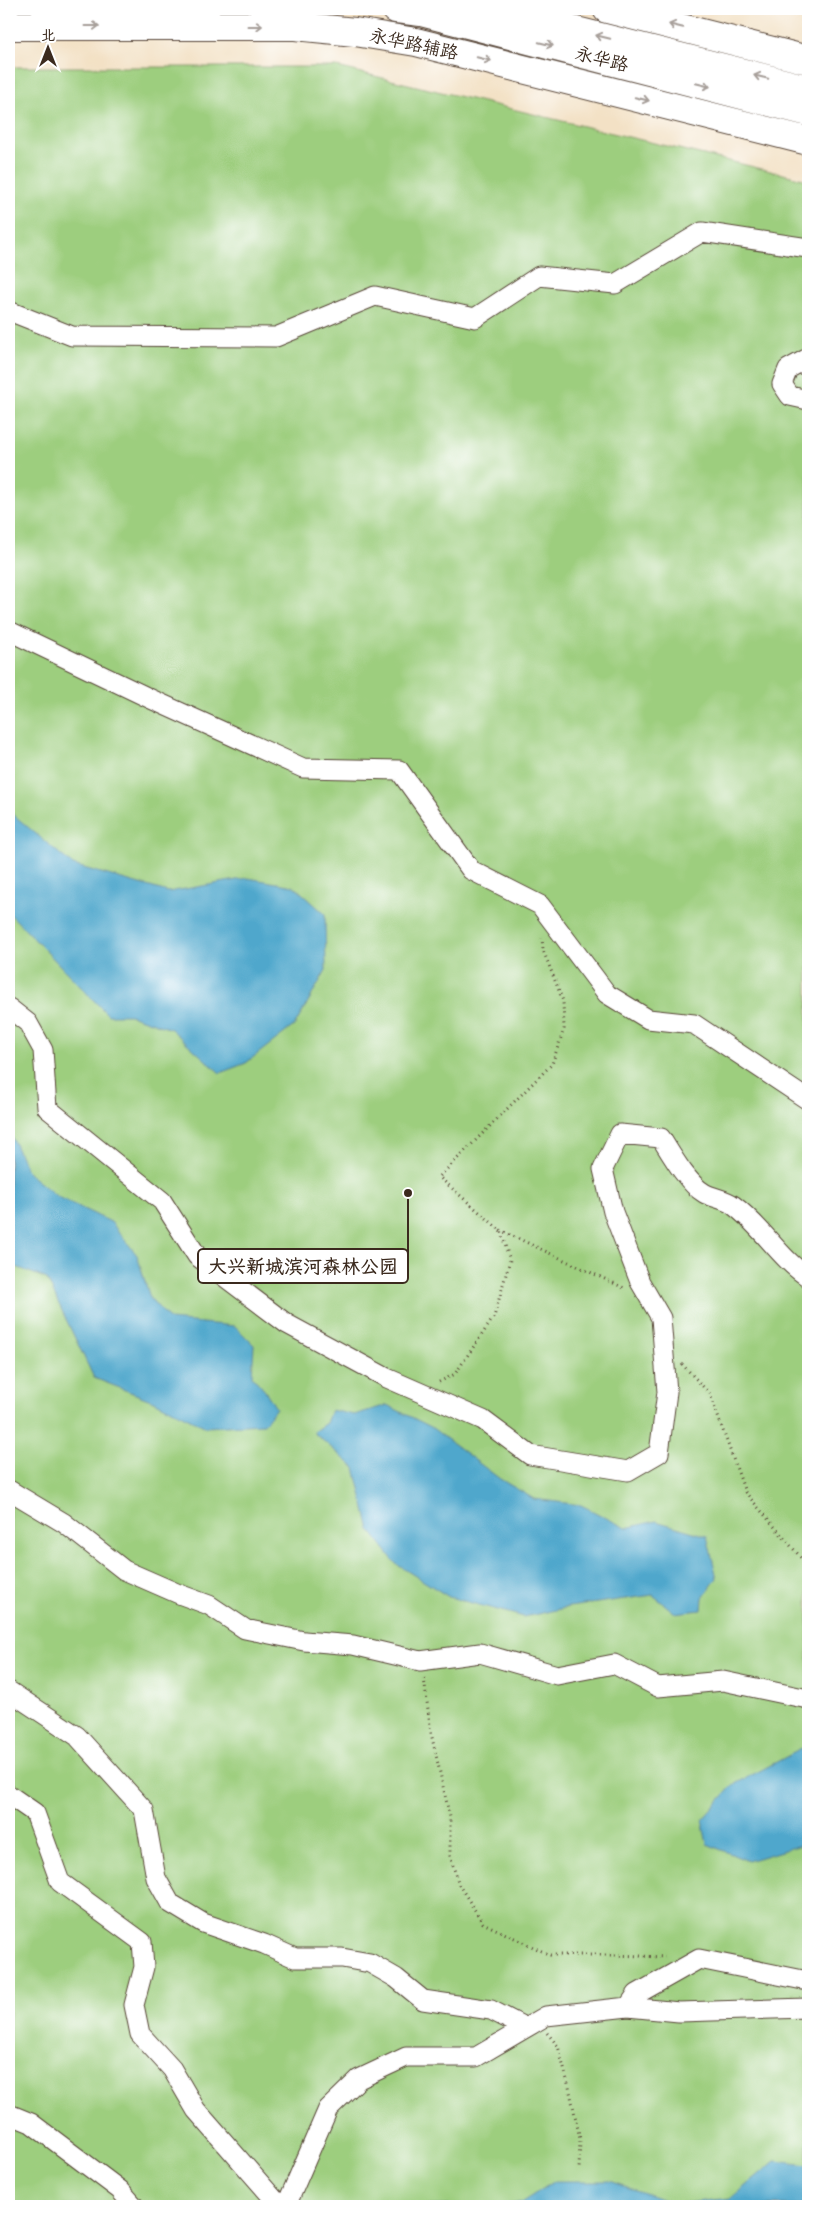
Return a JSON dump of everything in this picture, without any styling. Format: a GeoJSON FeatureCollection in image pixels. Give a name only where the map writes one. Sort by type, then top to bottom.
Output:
{"type":"FeatureCollection","features":[{"type":"Feature","properties":{"kind":"street","name":"永华路"},"geometry":{"type":"LineString","coordinates":[[396,9],[420,12],[808,112]]}},
{"type":"Feature","properties":{"kind":"street","name":"永华路"},"geometry":{"type":"LineString","coordinates":[[488,9],[808,88]]}},
{"type":"Feature","properties":{"kind":"street"},"geometry":{"type":"LineString","coordinates":[[607,9],[808,60]]}},
{"type":"Feature","properties":{"kind":"street","name":"永华路辅路"},"geometry":{"type":"LineString","coordinates":[[9,26],[295,26],[355,32],[416,42],[808,141]]}},
{"type":"Feature","properties":{"kind":"street"},"geometry":{"type":"LineString","coordinates":[[9,311],[72,336],[276,337],[375,296],[475,318],[539,276],[615,284],[702,232],[808,248]]}},
{"type":"Feature","properties":{"kind":"street"},"geometry":{"type":"LineString","coordinates":[[808,358],[788,369],[782,384],[790,396],[808,400]]}},
{"type":"Feature","properties":{"kind":"street"},"geometry":{"type":"LineString","coordinates":[[9,631],[151,699],[303,768],[399,770],[471,870],[540,905],[607,994],[648,1019],[694,1024],[808,1100]]}},
{"type":"Feature","properties":{"kind":"street"},"geometry":{"type":"LineString","coordinates":[[9,1008],[28,1023],[43,1050],[48,1108],[162,1201],[197,1256],[287,1324],[387,1378],[483,1420],[530,1455],[628,1471],[660,1453],[667,1392],[661,1318],[640,1282],[612,1212],[603,1169],[620,1134],[662,1138],[678,1166],[703,1192],[732,1204],[767,1237],[792,1266],[808,1278]]}},
{"type":"Feature","properties":{"kind":"street"},"geometry":{"type":"LineString","coordinates":[[9,1490],[64,1523],[124,1570],[209,1605],[245,1629],[304,1641],[353,1645],[418,1661],[480,1653],[557,1675],[614,1664],[658,1688],[723,1681],[808,1698]]}},
{"type":"Feature","properties":{"kind":"street"},"geometry":{"type":"LineString","coordinates":[[9,1692],[77,1736],[144,1810],[156,1878],[170,1903],[203,1923],[264,1944],[295,1958],[342,1958],[370,1963],[396,1978],[423,2000],[491,2010],[531,2024]]}},
{"type":"Feature","properties":{"kind":"street"},"geometry":{"type":"LineString","coordinates":[[9,1794],[36,1813],[60,1882],[142,1942],[144,1967],[134,2005],[140,2034],[172,2069],[196,2110],[280,2206]]}},
{"type":"Feature","properties":{"kind":"street"},"geometry":{"type":"LineString","coordinates":[[628,2007],[637,1994],[699,1959],[808,1981]]}},
{"type":"Feature","properties":{"kind":"street"},"geometry":{"type":"LineString","coordinates":[[286,2206],[328,2109],[358,2079],[406,2057],[476,2057],[546,2016],[628,2007],[679,2012],[808,2008]]}},
{"type":"Feature","properties":{"kind":"street"},"geometry":{"type":"LineString","coordinates":[[9,2114],[31,2123],[120,2190],[134,2206]]}},
{"type":"Feature","properties":{"kind":"path"},"geometry":{"type":"LineString","coordinates":[[540,905],[543,950],[563,1001],[564,1029],[552,1064],[439,1177],[500,1230],[650,1300]]}},
{"type":"Feature","properties":{"kind":"path"},"geometry":{"type":"LineString","coordinates":[[438,1383],[455,1374],[494,1317],[510,1260],[500,1230]]}},
{"type":"Feature","properties":{"kind":"path"},"geometry":{"type":"LineString","coordinates":[[663,1349],[682,1365],[710,1394],[745,1492],[808,1566]]}},
{"type":"Feature","properties":{"kind":"path"},"geometry":{"type":"LineString","coordinates":[[418,1661],[426,1683],[431,1733],[450,1816],[450,1856],[459,1885],[482,1923],[550,1955],[614,1955],[699,1959]]}},
{"type":"Feature","properties":{"kind":"path"},"geometry":{"type":"LineString","coordinates":[[531,2024],[558,2046],[580,2139],[579,2171]]}},
{"type":"Feature","properties":{"kind":"green space"},"geometry":{"type":"Polygon","coordinates":[[[9,67],[337,67],[808,180],[808,2206],[9,2206],[9,67]]]}},
{"type":"Feature","properties":{"kind":"water"},"geometry":{"type":"Polygon","coordinates":[[[9,811],[73,865],[168,892],[248,878],[294,886],[325,914],[326,970],[295,1025],[246,1063],[220,1073],[171,1029],[130,1015],[108,1015],[9,913],[9,811]]]}},
{"type":"Feature","properties":{"kind":"water"},"geometry":{"type":"Polygon","coordinates":[[[9,1131],[28,1173],[58,1197],[111,1222],[137,1255],[150,1298],[170,1320],[235,1326],[254,1345],[252,1376],[266,1392],[276,1408],[264,1424],[206,1427],[156,1402],[94,1378],[47,1279],[9,1264],[9,1131]]]}},
{"type":"Feature","properties":{"kind":"water"},"geometry":{"type":"Polygon","coordinates":[[[387,1405],[431,1427],[500,1479],[534,1499],[581,1505],[626,1528],[656,1521],[707,1536],[717,1578],[703,1598],[702,1610],[675,1613],[653,1595],[569,1607],[524,1617],[449,1597],[396,1564],[370,1530],[355,1468],[313,1432],[326,1423],[331,1410],[354,1415],[387,1405]]]}},
{"type":"Feature","properties":{"kind":"water"},"geometry":{"type":"Polygon","coordinates":[[[803,1748],[808,1749],[808,1843],[748,1861],[707,1844],[702,1820],[733,1785],[803,1748]]]}},
{"type":"Feature","properties":{"kind":"water"},"geometry":{"type":"Polygon","coordinates":[[[775,2161],[808,2165],[808,2206],[431,2206],[519,2204],[555,2181],[609,2181],[676,2204],[731,2198],[775,2161]]]}},
{"type":"Feature","properties":{"kind":"place","name":"大兴新城滨河森林公园"},"geometry":{"type":"Point","coordinates":[408,1193]}}]}
